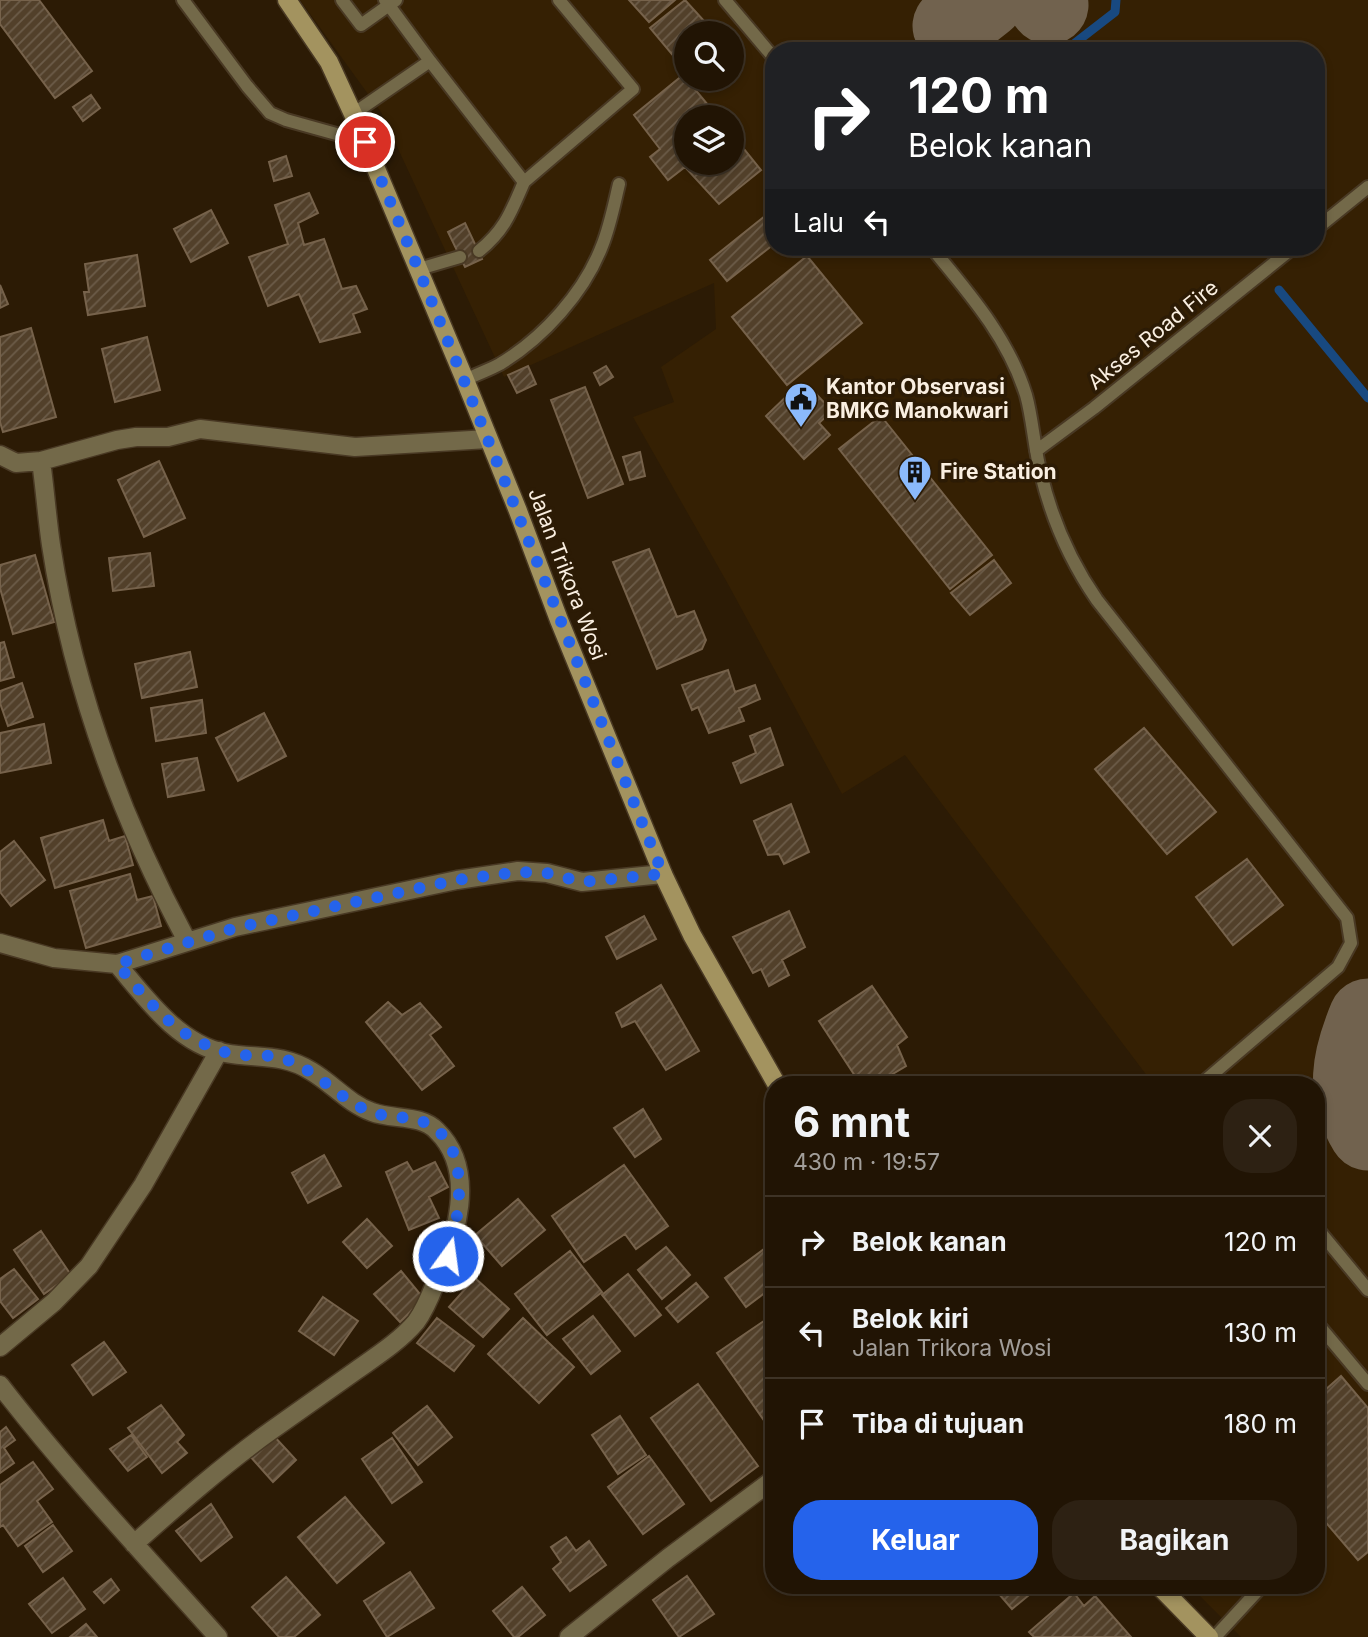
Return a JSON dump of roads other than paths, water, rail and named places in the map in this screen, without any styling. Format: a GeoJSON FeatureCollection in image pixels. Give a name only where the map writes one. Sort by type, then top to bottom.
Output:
{"type":"FeatureCollection","features":[{"type":"Feature","properties":{"kind":"street","name":"Jalan Trikora Wosi"},"geometry":{"type":"LineString","coordinates":[[288,0],[330,62],[353,114],[465,380],[663,874],[692,935],[772,1076]]}},
{"type":"Feature","properties":{"kind":"street"},"geometry":{"type":"LineString","coordinates":[[0,455],[16,463],[41,461],[117,440],[168,436],[200,429],[355,447],[488,439]]}},
{"type":"Feature","properties":{"kind":"street"},"geometry":{"type":"LineString","coordinates":[[41,461],[51,546],[85,697],[132,830],[187,941]]}},
{"type":"Feature","properties":{"kind":"street"},"geometry":{"type":"LineString","coordinates":[[0,943],[54,958],[117,964],[235,928],[468,878],[518,872],[547,873],[582,882],[663,874]]}},
{"type":"Feature","properties":{"kind":"street"},"geometry":{"type":"LineString","coordinates":[[117,964],[178,1030],[219,1051],[282,1058],[310,1071],[358,1106],[382,1115],[415,1119],[436,1129],[451,1148],[460,1177],[455,1231],[448,1256],[416,1321],[402,1335],[207,1478],[134,1544]]}},
{"type":"Feature","properties":{"kind":"street"},"geometry":{"type":"LineString","coordinates":[[0,1346],[54,1302],[89,1266],[143,1185],[219,1051]]}},
{"type":"Feature","properties":{"kind":"street"},"geometry":{"type":"LineString","coordinates":[[0,1385],[134,1544],[218,1637]]}},
{"type":"Feature","properties":{"kind":"street"},"geometry":{"type":"LineString","coordinates":[[569,1637],[765,1486]]}},
{"type":"Feature","properties":{"kind":"street"},"geometry":{"type":"LineString","coordinates":[[1167,1594],[1209,1637]]}},
{"type":"Feature","properties":{"kind":"lane"},"geometry":{"type":"LineString","coordinates":[[183,0],[270,113],[365,142]]}},
{"type":"Feature","properties":{"kind":"lane"},"geometry":{"type":"LineString","coordinates":[[342,0],[361,24],[390,2],[430,61],[524,182]]}},
{"type":"Feature","properties":{"kind":"lane"},"geometry":{"type":"LineString","coordinates":[[478,251],[506,225],[524,182],[633,89],[559,0]]}},
{"type":"Feature","properties":{"kind":"lane"},"geometry":{"type":"LineString","coordinates":[[725,0],[765,47]]}},
{"type":"Feature","properties":{"kind":"lane"},"geometry":{"type":"LineString","coordinates":[[353,114],[430,61]]}},
{"type":"Feature","properties":{"kind":"lane"},"geometry":{"type":"LineString","coordinates":[[465,380],[513,355],[542,331],[568,303],[601,248],[619,184]]}},
{"type":"Feature","properties":{"kind":"lane"},"geometry":{"type":"LineString","coordinates":[[1325,222],[1368,187]]}},
{"type":"Feature","properties":{"kind":"lane"},"geometry":{"type":"LineString","coordinates":[[938,256],[969,291],[1011,359],[1025,393],[1036,451],[1054,520],[1079,573],[1097,600],[1347,918],[1351,943],[1338,967],[1211,1076]]}},
{"type":"Feature","properties":{"kind":"lane","name":"Akses Road Fire"},"geometry":{"type":"LineString","coordinates":[[1036,451],[1094,408],[1283,256]]}},
{"type":"Feature","properties":{"kind":"lane"},"geometry":{"type":"LineString","coordinates":[[419,269],[460,257]]}},
{"type":"Feature","properties":{"kind":"lane"},"geometry":{"type":"LineString","coordinates":[[1325,1238],[1368,1290]]}},
{"type":"Feature","properties":{"kind":"lane"},"geometry":{"type":"LineString","coordinates":[[1325,1333],[1368,1384]]}},
{"type":"Feature","properties":{"kind":"lane"},"geometry":{"type":"LineString","coordinates":[[1215,1637],[1254,1594]]}},
{"type":"Feature","properties":{"kind":"waterway"},"geometry":{"type":"LineString","coordinates":[[1076,42],[1115,12],[1116,0]]}},
{"type":"Feature","properties":{"kind":"waterway"},"geometry":{"type":"LineString","coordinates":[[1279,290],[1368,398]]}},
{"type":"Feature","properties":{"kind":"place","name":"Kantor Observasi BMKG Manokwari"},"geometry":{"type":"Point","coordinates":[801,429]}},
{"type":"Feature","properties":{"kind":"place","name":"Fire Station"},"geometry":{"type":"Point","coordinates":[915,502]}}]}
